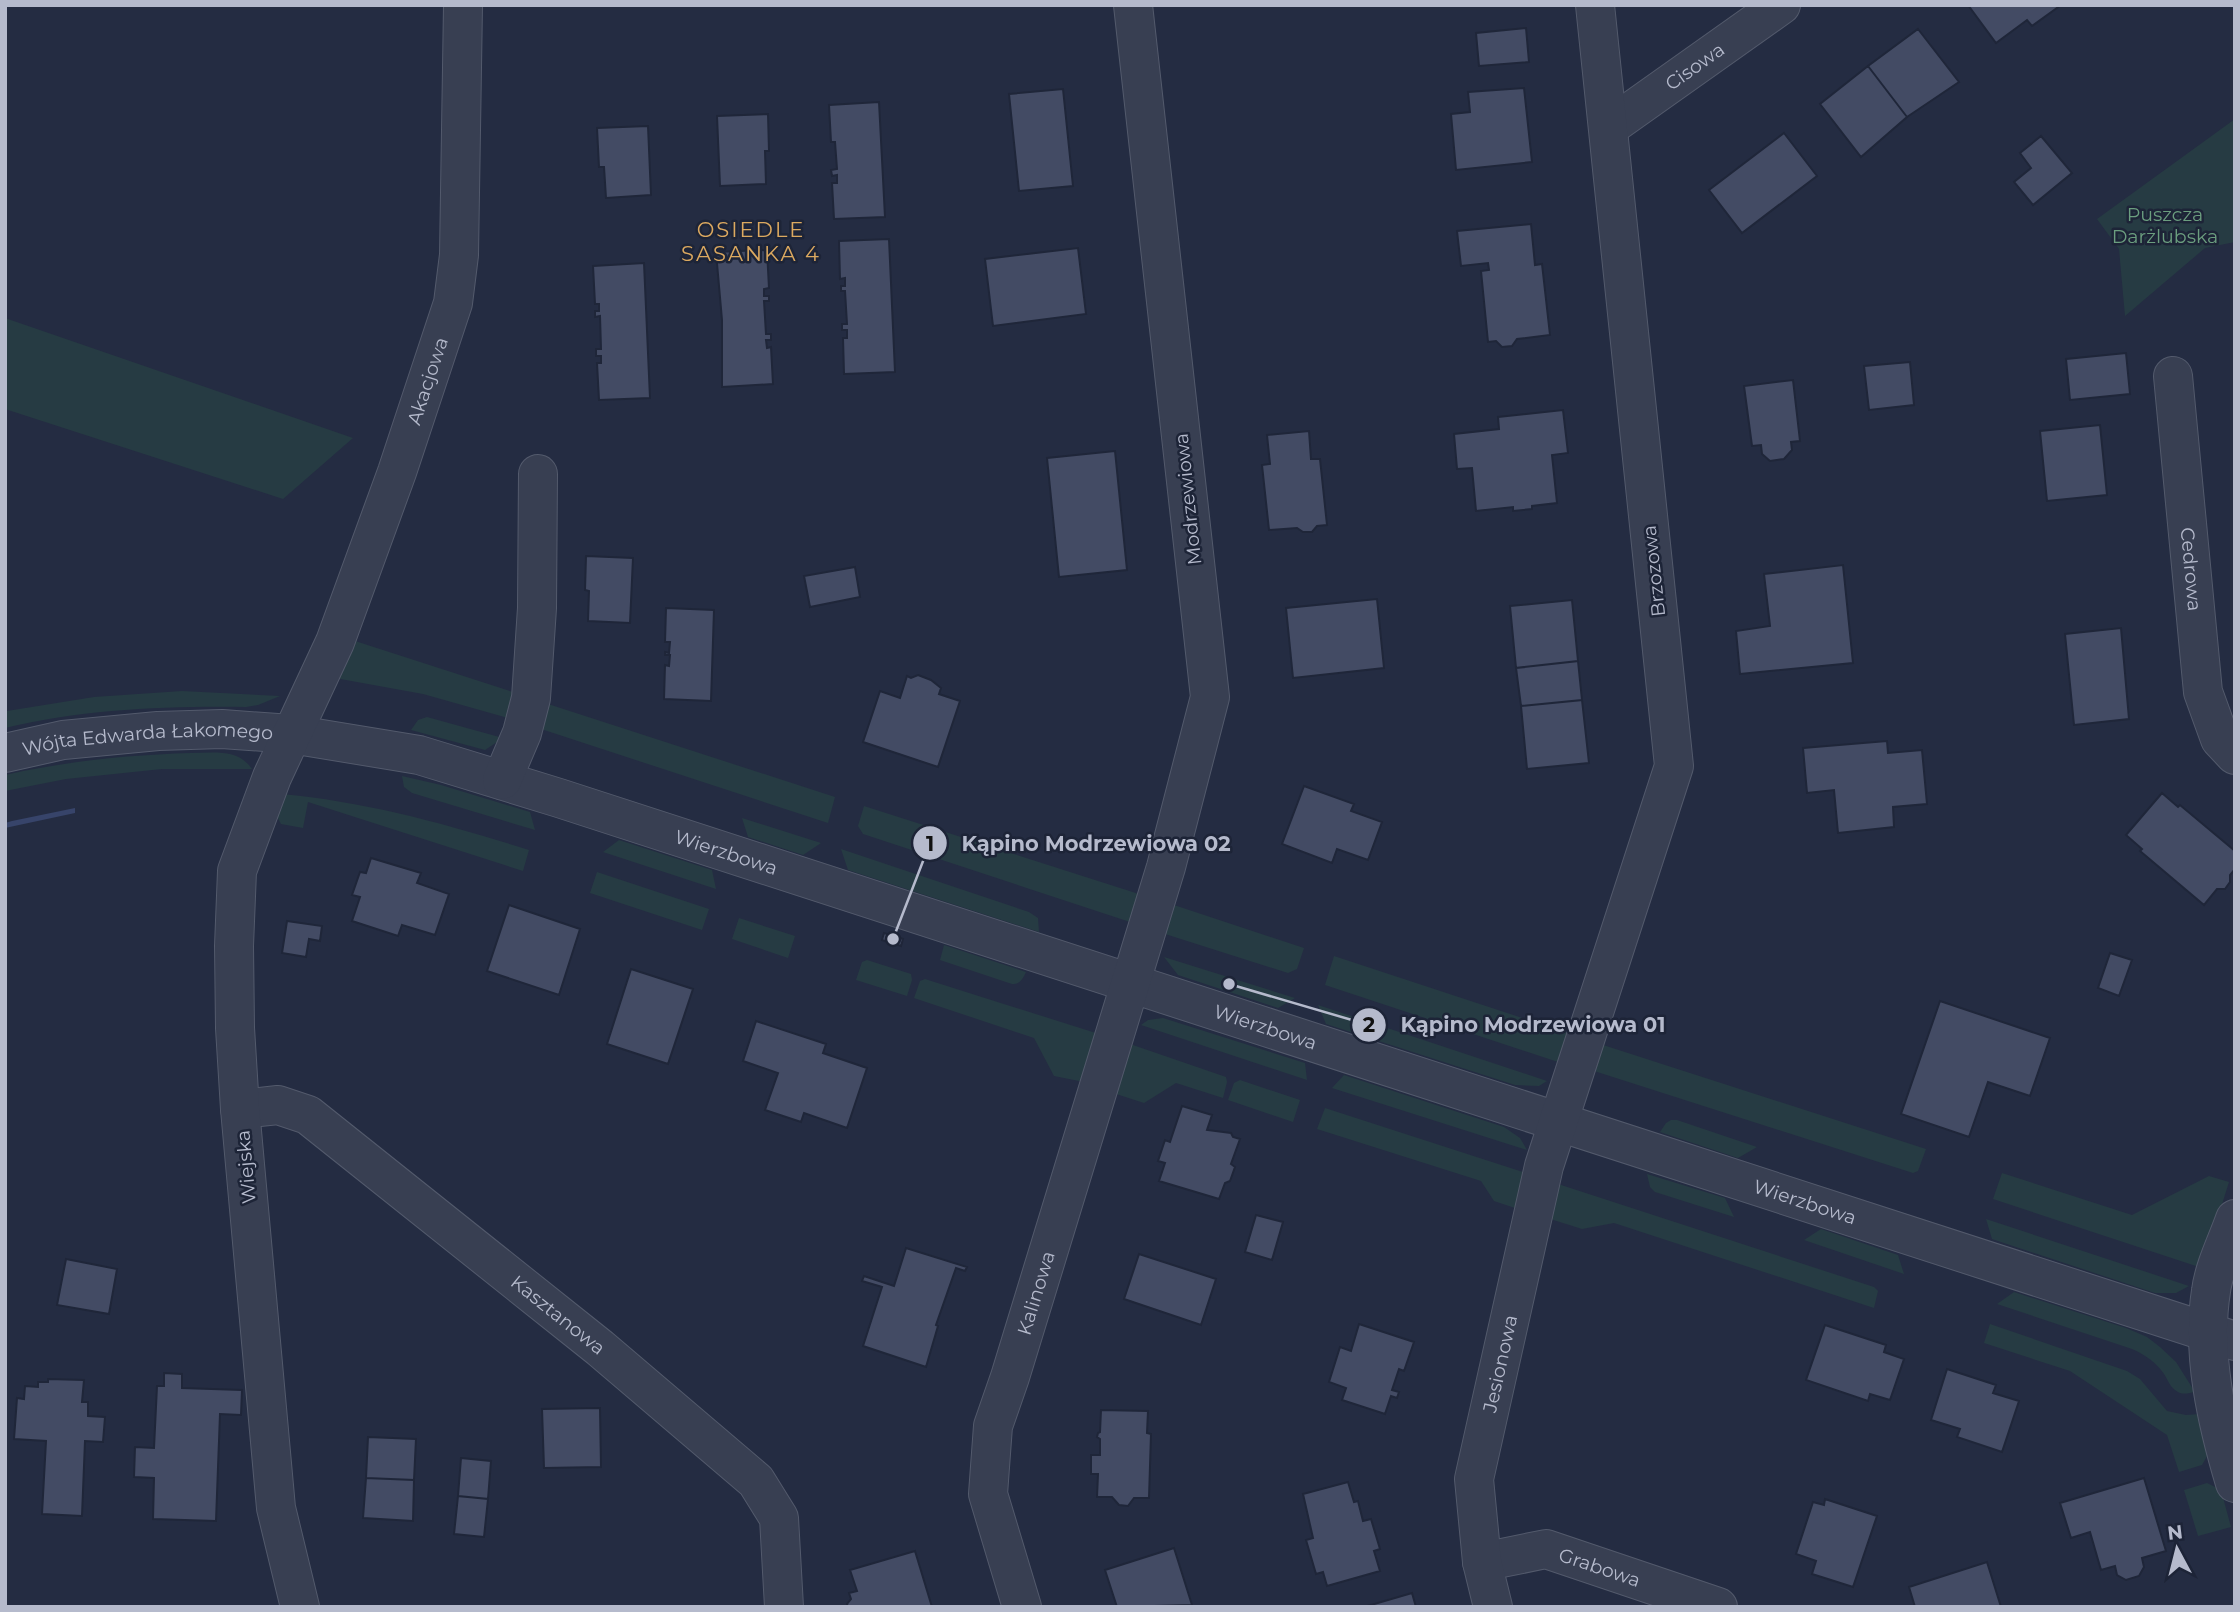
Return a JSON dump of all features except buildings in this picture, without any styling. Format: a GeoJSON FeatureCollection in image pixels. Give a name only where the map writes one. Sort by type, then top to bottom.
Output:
{"type":"FeatureCollection","features":[{"type":"Feature","properties":{"kind":"street","name":"Akacjowa"},"geometry":{"type":"LineString","coordinates":[[290,734],[335,642],[397,472],[453,303],[459,255],[463,5]]}},
{"type":"Feature","properties":{"kind":"street","name":"Modrzewiowa"},"geometry":{"type":"LineString","coordinates":[[1130,983],[1166,867],[1210,697],[1133,5]]}},
{"type":"Feature","properties":{"kind":"street","name":"Brzozowa"},"geometry":{"type":"LineString","coordinates":[[1558,1121],[1674,766],[1595,5]]}},
{"type":"Feature","properties":{"kind":"street","name":"Cisowa"},"geometry":{"type":"LineString","coordinates":[[1609,127],[1781,5]]}},
{"type":"Feature","properties":{"kind":"street","name":"Cedrowa"},"geometry":{"type":"LineString","coordinates":[[2173,376],[2203,692],[2221,739],[2235,755]]}},
{"type":"Feature","properties":{"kind":"street"},"geometry":{"type":"LineString","coordinates":[[502,780],[522,733],[531,698],[537,608],[538,474]]}},
{"type":"Feature","properties":{"kind":"street","name":"Wójta Edwarda Łakomego"},"geometry":{"type":"LineString","coordinates":[[5,753],[63,740],[158,731],[222,729],[290,734]]}},
{"type":"Feature","properties":{"kind":"street","name":"Wierzbowa"},"geometry":{"type":"LineString","coordinates":[[290,734],[408,753],[502,780],[2221,1336]]}},
{"type":"Feature","properties":{"kind":"street","name":"Wiejska"},"geometry":{"type":"LineString","coordinates":[[290,734],[237,871],[234,973],[240,1108],[276,1508],[300,1607]]}},
{"type":"Feature","properties":{"kind":"street","name":"Kalinowa"},"geometry":{"type":"LineString","coordinates":[[1022,1607],[988,1494],[993,1426],[1130,983]]}},
{"type":"Feature","properties":{"kind":"street","name":"Kasztanowa"},"geometry":{"type":"LineString","coordinates":[[240,1108],[278,1105],[308,1115],[600,1349],[756,1481],[779,1518],[784,1607]]}},
{"type":"Feature","properties":{"kind":"street","name":"Jesionowa"},"geometry":{"type":"LineString","coordinates":[[1493,1607],[1482,1562],[1474,1479],[1544,1166],[1558,1121]]}},
{"type":"Feature","properties":{"kind":"street"},"geometry":{"type":"LineString","coordinates":[[2235,1219],[2211,1288],[2221,1336],[2214,1402],[2235,1483]]}},
{"type":"Feature","properties":{"kind":"street","name":"Grabowa"},"geometry":{"type":"LineString","coordinates":[[1482,1562],[1546,1549],[1718,1607]]}},
{"type":"Feature","properties":{"kind":"green space","name":"Puszcza Darżlubska"},"geometry":{"type":"Polygon","coordinates":[[[2235,119],[2235,242],[2205,248],[2125,316],[2119,249],[2097,219],[2235,119]]]}},
{"type":"Feature","properties":{"kind":"green space"},"geometry":{"type":"Polygon","coordinates":[[[5,318],[353,438],[283,499],[5,409],[5,318]]]}},
{"type":"Feature","properties":{"kind":"green space"},"geometry":{"type":"Polygon","coordinates":[[[352,640],[516,693],[508,718],[423,694],[335,678],[352,640]]]}},
{"type":"Feature","properties":{"kind":"green space"},"geometry":{"type":"Polygon","coordinates":[[[182,691],[280,696],[246,707],[125,710],[5,728],[7,711],[94,697],[182,691]]]}},
{"type":"Feature","properties":{"kind":"green space"},"geometry":{"type":"Polygon","coordinates":[[[545,703],[835,797],[828,823],[538,728],[545,703]]]}},
{"type":"Feature","properties":{"kind":"green space"},"geometry":{"type":"Polygon","coordinates":[[[427,717],[503,738],[485,750],[411,730],[418,720],[427,717]]]}},
{"type":"Feature","properties":{"kind":"green space"},"geometry":{"type":"Polygon","coordinates":[[[216,753],[240,758],[252,769],[162,769],[66,779],[5,791],[5,775],[28,770],[98,759],[216,753]]]}},
{"type":"Feature","properties":{"kind":"green space"},"geometry":{"type":"Polygon","coordinates":[[[402,776],[530,812],[535,830],[412,793],[404,787],[402,776]]]}},
{"type":"Feature","properties":{"kind":"green space"},"geometry":{"type":"Polygon","coordinates":[[[282,794],[345,802],[407,815],[529,850],[523,871],[308,802],[303,828],[281,824],[275,813],[282,794]]]}},
{"type":"Feature","properties":{"kind":"green space"},"geometry":{"type":"Polygon","coordinates":[[[864,806],[1142,895],[1133,923],[863,834],[858,826],[864,806]]]}},
{"type":"Feature","properties":{"kind":"green space"},"geometry":{"type":"Polygon","coordinates":[[[742,818],[821,843],[803,855],[748,837],[742,818]]]}},
{"type":"Feature","properties":{"kind":"green space"},"geometry":{"type":"Polygon","coordinates":[[[619,840],[712,870],[716,889],[603,852],[619,840]]]}},
{"type":"Feature","properties":{"kind":"green space"},"geometry":{"type":"Polygon","coordinates":[[[841,849],[1029,912],[1038,918],[1039,932],[848,870],[841,849]]]}},
{"type":"Feature","properties":{"kind":"green space"},"geometry":{"type":"Polygon","coordinates":[[[597,872],[709,909],[702,930],[590,893],[597,872]]]}},
{"type":"Feature","properties":{"kind":"green space"},"geometry":{"type":"Polygon","coordinates":[[[1171,904],[1304,948],[1297,969],[1288,973],[1162,933],[1171,904]]]}},
{"type":"Feature","properties":{"kind":"green space"},"geometry":{"type":"Polygon","coordinates":[[[739,918],[795,936],[788,958],[732,939],[739,918]]]}},
{"type":"Feature","properties":{"kind":"green space"},"geometry":{"type":"Polygon","coordinates":[[[944,945],[1026,972],[1021,981],[1012,984],[940,960],[944,945]]]}},
{"type":"Feature","properties":{"kind":"green space"},"geometry":{"type":"Polygon","coordinates":[[[1334,956],[1571,1034],[1561,1063],[1325,985],[1334,956]]]}},
{"type":"Feature","properties":{"kind":"green space"},"geometry":{"type":"Polygon","coordinates":[[[1164,957],[1295,998],[1278,1008],[1178,975],[1164,957]]]}},
{"type":"Feature","properties":{"kind":"green space"},"geometry":{"type":"Polygon","coordinates":[[[867,960],[911,974],[907,996],[856,980],[862,962],[867,960]]]}},
{"type":"Feature","properties":{"kind":"green space"},"geometry":{"type":"Polygon","coordinates":[[[925,979],[1099,1034],[1084,1082],[1054,1076],[1034,1038],[914,998],[920,981],[925,979]]]}},
{"type":"Feature","properties":{"kind":"green space"},"geometry":{"type":"Polygon","coordinates":[[[1318,1005],[1547,1081],[1539,1086],[1515,1085],[1326,1024],[1318,1005]]]}},
{"type":"Feature","properties":{"kind":"green space"},"geometry":{"type":"Polygon","coordinates":[[[1163,1018],[1305,1063],[1307,1080],[1141,1025],[1148,1020],[1163,1018]]]}},
{"type":"Feature","properties":{"kind":"green space"},"geometry":{"type":"Polygon","coordinates":[[[1130,1044],[1226,1077],[1223,1098],[1176,1083],[1144,1103],[1113,1093],[1130,1044]]]}},
{"type":"Feature","properties":{"kind":"green space"},"geometry":{"type":"Polygon","coordinates":[[[1600,1044],[1926,1149],[1918,1171],[1913,1173],[1591,1070],[1600,1044]]]}},
{"type":"Feature","properties":{"kind":"green space"},"geometry":{"type":"Polygon","coordinates":[[[1344,1075],[1504,1127],[1520,1138],[1527,1150],[1332,1088],[1344,1075]]]}},
{"type":"Feature","properties":{"kind":"green space"},"geometry":{"type":"Polygon","coordinates":[[[1240,1080],[1300,1100],[1293,1122],[1228,1100],[1234,1083],[1240,1080]]]}},
{"type":"Feature","properties":{"kind":"green space"},"geometry":{"type":"Polygon","coordinates":[[[1325,1108],[1526,1173],[1515,1208],[1494,1201],[1481,1181],[1317,1129],[1325,1108]]]}},
{"type":"Feature","properties":{"kind":"green space"},"geometry":{"type":"Polygon","coordinates":[[[1671,1120],[1757,1147],[1738,1158],[1660,1132],[1671,1120]]]}},
{"type":"Feature","properties":{"kind":"green space"},"geometry":{"type":"Polygon","coordinates":[[[2002,1173],[2132,1215],[2209,1176],[2229,1182],[2202,1268],[1993,1199],[2002,1173]]]}},
{"type":"Feature","properties":{"kind":"green space"},"geometry":{"type":"Polygon","coordinates":[[[1647,1174],[1725,1198],[1734,1217],[1655,1192],[1650,1187],[1647,1174]]]}},
{"type":"Feature","properties":{"kind":"green space"},"geometry":{"type":"Polygon","coordinates":[[[1555,1183],[1874,1287],[1878,1291],[1874,1308],[1614,1223],[1582,1229],[1544,1217],[1555,1183]]]}},
{"type":"Feature","properties":{"kind":"green space"},"geometry":{"type":"Polygon","coordinates":[[[1986,1219],[2189,1286],[2176,1293],[2155,1293],[1992,1239],[1986,1219]]]}},
{"type":"Feature","properties":{"kind":"green space"},"geometry":{"type":"Polygon","coordinates":[[[1821,1229],[1898,1255],[1904,1274],[1804,1240],[1821,1229]]]}},
{"type":"Feature","properties":{"kind":"green space"},"geometry":{"type":"Polygon","coordinates":[[[2014,1292],[2147,1337],[2176,1362],[2195,1392],[2186,1394],[2175,1390],[2158,1366],[2132,1349],[1997,1304],[2014,1292]]]}},
{"type":"Feature","properties":{"kind":"green space"},"geometry":{"type":"Polygon","coordinates":[[[1990,1324],[2127,1371],[2140,1379],[2167,1411],[2186,1415],[2200,1414],[2210,1451],[2202,1465],[2179,1472],[2167,1435],[2070,1371],[1984,1343],[1990,1324]]]}},
{"type":"Feature","properties":{"kind":"green space"},"geometry":{"type":"Polygon","coordinates":[[[2207,1483],[2221,1490],[2231,1527],[2198,1536],[2184,1490],[2207,1483]]]}},
{"type":"Feature","properties":{"kind":"water"},"geometry":{"type":"Polygon","coordinates":[[[75,808],[75,813],[5,828],[5,823],[75,808]]]}},
{"type":"Feature","properties":{"kind":"place","name":"Kąpino Modrzewiowa 02"},"geometry":{"type":"Point","coordinates":[893,939]}},
{"type":"Feature","properties":{"kind":"place","name":"Kąpino Modrzewiowa 01"},"geometry":{"type":"Point","coordinates":[1229,984]}},
{"type":"Feature","properties":{"kind":"district","name":"OSIEDLE SASANKA 4"},"geometry":{"type":"Point","coordinates":[751,241]}}]}
